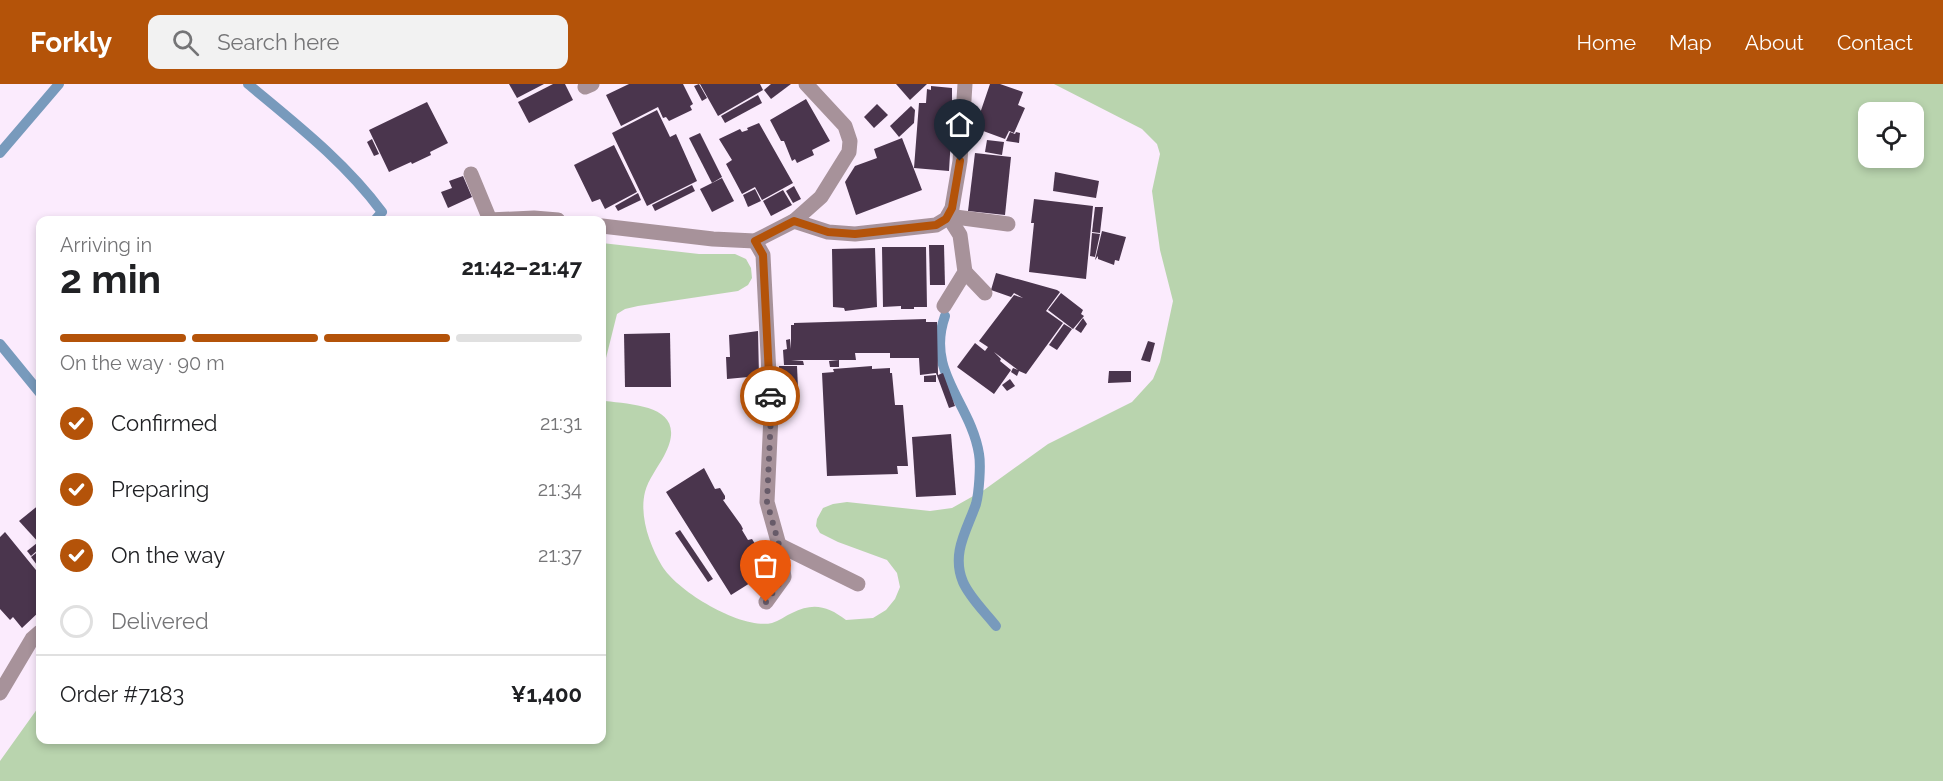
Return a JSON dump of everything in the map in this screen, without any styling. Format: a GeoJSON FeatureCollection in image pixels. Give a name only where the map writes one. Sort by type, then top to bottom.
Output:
{"type":"FeatureCollection","features":[{"type":"Feature","properties":{"kind":"street"},"geometry":{"type":"LineString","coordinates":[[606,226],[713,239],[755,241],[794,221],[821,197],[849,152],[850,141],[845,126],[806,84]]}},
{"type":"Feature","properties":{"kind":"street"},"geometry":{"type":"LineString","coordinates":[[794,221],[828,232],[855,234],[936,225],[948,216],[952,208],[960,161],[965,84]]}},
{"type":"Feature","properties":{"kind":"street"},"geometry":{"type":"LineString","coordinates":[[471,174],[487,216]]}},
{"type":"Feature","properties":{"kind":"street"},"geometry":{"type":"LineString","coordinates":[[948,216],[1008,224]]}},
{"type":"Feature","properties":{"kind":"street"},"geometry":{"type":"LineString","coordinates":[[944,306],[964,272],[960,235],[948,216]]}},
{"type":"Feature","properties":{"kind":"street"},"geometry":{"type":"LineString","coordinates":[[755,241],[763,255],[771,415],[767,502],[779,545],[784,577],[766,602]]}},
{"type":"Feature","properties":{"kind":"street"},"geometry":{"type":"LineString","coordinates":[[964,272],[986,293]]}},
{"type":"Feature","properties":{"kind":"street"},"geometry":{"type":"LineString","coordinates":[[779,545],[858,584]]}},
{"type":"Feature","properties":{"kind":"street"},"geometry":{"type":"LineString","coordinates":[[0,693],[36,636]]}},
{"type":"Feature","properties":{"kind":"green space"},"geometry":{"type":"Polygon","coordinates":[[[1054,84],[1943,84],[1943,781],[0,781],[0,761],[36,711],[36,744],[606,744],[606,401],[645,407],[666,418],[671,427],[670,440],[664,456],[646,487],[643,511],[650,540],[662,566],[682,587],[728,615],[759,624],[772,623],[807,607],[820,607],[833,611],[846,620],[873,618],[886,610],[895,599],[900,587],[897,573],[887,560],[820,533],[816,526],[823,508],[847,502],[930,511],[952,508],[984,490],[1048,444],[1132,402],[1153,379],[1160,362],[1173,301],[1160,250],[1152,191],[1160,154],[1157,144],[1142,129],[1054,84]]]}},
{"type":"Feature","properties":{"kind":"green space"},"geometry":{"type":"Polygon","coordinates":[[[606,243],[699,254],[735,254],[746,259],[751,268],[752,278],[748,285],[738,291],[638,306],[625,309],[617,314],[606,358],[606,243]]]}},
{"type":"Feature","properties":{"kind":"building"},"geometry":{"type":"Polygon","coordinates":[[[509,84],[544,84],[517,98],[509,84]]]}},
{"type":"Feature","properties":{"kind":"building"},"geometry":{"type":"Polygon","coordinates":[[[553,84],[565,84],[573,100],[529,123],[518,102],[553,84]]]}},
{"type":"Feature","properties":{"kind":"building"},"geometry":{"type":"Polygon","coordinates":[[[629,84],[683,84],[693,104],[690,106],[692,110],[669,121],[666,117],[663,118],[658,107],[621,126],[606,95],[629,84]]]}},
{"type":"Feature","properties":{"kind":"building"},"geometry":{"type":"Polygon","coordinates":[[[699,84],[707,98],[702,101],[694,86],[699,84]]]}},
{"type":"Feature","properties":{"kind":"building"},"geometry":{"type":"Polygon","coordinates":[[[700,84],[760,84],[763,90],[718,116],[700,84]]]}},
{"type":"Feature","properties":{"kind":"building"},"geometry":{"type":"Polygon","coordinates":[[[771,84],[791,84],[771,99],[764,90],[771,84]]]}},
{"type":"Feature","properties":{"kind":"building"},"geometry":{"type":"Polygon","coordinates":[[[896,84],[927,84],[910,100],[896,84]]]}},
{"type":"Feature","properties":{"kind":"building"},"geometry":{"type":"Polygon","coordinates":[[[990,84],[1000,84],[1023,92],[1018,105],[1025,108],[1014,133],[1007,130],[1009,131],[1005,139],[975,128],[990,84]]]}},
{"type":"Feature","properties":{"kind":"building"},"geometry":{"type":"Polygon","coordinates":[[[931,86],[952,88],[949,171],[914,168],[919,103],[926,103],[927,89],[931,90],[931,86]]]}},
{"type":"Feature","properties":{"kind":"building"},"geometry":{"type":"Polygon","coordinates":[[[758,95],[762,103],[725,123],[721,116],[758,95]]]}},
{"type":"Feature","properties":{"kind":"building"},"geometry":{"type":"Polygon","coordinates":[[[806,99],[830,141],[812,150],[814,155],[797,163],[795,159],[792,161],[784,141],[781,141],[770,120],[806,99]]]}},
{"type":"Feature","properties":{"kind":"building"},"geometry":{"type":"Polygon","coordinates":[[[427,102],[448,143],[430,152],[431,155],[389,172],[369,130],[427,102]]]}},
{"type":"Feature","properties":{"kind":"building"},"geometry":{"type":"Polygon","coordinates":[[[877,104],[888,115],[874,128],[864,117],[877,104]]]}},
{"type":"Feature","properties":{"kind":"building"},"geometry":{"type":"Polygon","coordinates":[[[911,106],[915,110],[914,123],[899,137],[890,126],[911,106]]]}},
{"type":"Feature","properties":{"kind":"building"},"geometry":{"type":"Polygon","coordinates":[[[657,110],[670,137],[676,134],[697,181],[647,206],[612,133],[657,110]]]}},
{"type":"Feature","properties":{"kind":"building"},"geometry":{"type":"Polygon","coordinates":[[[759,123],[793,183],[762,200],[755,187],[742,194],[726,164],[732,160],[719,139],[740,129],[742,132],[748,130],[747,128],[759,123]]]}},
{"type":"Feature","properties":{"kind":"building"},"geometry":{"type":"Polygon","coordinates":[[[1010,132],[1020,133],[1019,143],[1006,141],[1010,132]]]}},
{"type":"Feature","properties":{"kind":"building"},"geometry":{"type":"Polygon","coordinates":[[[700,133],[722,177],[712,183],[689,138],[700,133]]]}},
{"type":"Feature","properties":{"kind":"building"},"geometry":{"type":"Polygon","coordinates":[[[902,138],[922,190],[856,215],[845,182],[855,166],[877,158],[874,149],[902,138]]]}},
{"type":"Feature","properties":{"kind":"building"},"geometry":{"type":"Polygon","coordinates":[[[372,139],[379,154],[374,156],[367,142],[372,139]]]}},
{"type":"Feature","properties":{"kind":"building"},"geometry":{"type":"Polygon","coordinates":[[[987,140],[1004,142],[1002,155],[985,152],[987,140]]]}},
{"type":"Feature","properties":{"kind":"building"},"geometry":{"type":"Polygon","coordinates":[[[614,145],[637,192],[605,209],[600,199],[592,202],[574,165],[614,145]]]}},
{"type":"Feature","properties":{"kind":"building"},"geometry":{"type":"Polygon","coordinates":[[[975,153],[1011,157],[1005,215],[968,211],[975,153]]]}},
{"type":"Feature","properties":{"kind":"building"},"geometry":{"type":"Polygon","coordinates":[[[1055,172],[1099,181],[1096,198],[1053,191],[1055,172]]]}},
{"type":"Feature","properties":{"kind":"building"},"geometry":{"type":"Polygon","coordinates":[[[463,176],[472,197],[448,208],[441,192],[452,188],[449,181],[463,176]]]}},
{"type":"Feature","properties":{"kind":"building"},"geometry":{"type":"Polygon","coordinates":[[[722,178],[734,201],[712,212],[700,189],[722,178]]]}},
{"type":"Feature","properties":{"kind":"building"},"geometry":{"type":"Polygon","coordinates":[[[692,185],[695,191],[655,211],[652,205],[692,185]]]}},
{"type":"Feature","properties":{"kind":"building"},"geometry":{"type":"Polygon","coordinates":[[[794,186],[801,199],[793,203],[786,191],[794,186]]]}},
{"type":"Feature","properties":{"kind":"building"},"geometry":{"type":"Polygon","coordinates":[[[755,189],[761,201],[748,207],[743,195],[755,189]]]}},
{"type":"Feature","properties":{"kind":"building"},"geometry":{"type":"Polygon","coordinates":[[[783,190],[792,205],[771,216],[763,201],[783,190]]]}},
{"type":"Feature","properties":{"kind":"building"},"geometry":{"type":"Polygon","coordinates":[[[638,193],[641,200],[618,211],[615,206],[638,193]]]}},
{"type":"Feature","properties":{"kind":"building"},"geometry":{"type":"Polygon","coordinates":[[[1034,199],[1093,206],[1086,279],[1029,272],[1034,199]]]}},
{"type":"Feature","properties":{"kind":"building"},"geometry":{"type":"Polygon","coordinates":[[[1095,207],[1103,207],[1100,233],[1092,232],[1095,207]]]}},
{"type":"Feature","properties":{"kind":"building"},"geometry":{"type":"Polygon","coordinates":[[[1102,231],[1126,237],[1119,261],[1115,260],[1114,265],[1098,259],[1098,256],[1095,260],[1102,231]]]}},
{"type":"Feature","properties":{"kind":"building"},"geometry":{"type":"Polygon","coordinates":[[[1092,233],[1100,234],[1095,257],[1090,256],[1092,233]]]}},
{"type":"Feature","properties":{"kind":"building"},"geometry":{"type":"Polygon","coordinates":[[[929,245],[944,245],[945,285],[930,285],[929,245]]]}},
{"type":"Feature","properties":{"kind":"building"},"geometry":{"type":"Polygon","coordinates":[[[882,247],[926,247],[927,307],[901,309],[901,306],[883,307],[882,247]]]}},
{"type":"Feature","properties":{"kind":"building"},"geometry":{"type":"Polygon","coordinates":[[[875,248],[877,307],[845,311],[844,308],[833,307],[832,249],[875,248]]]}},
{"type":"Feature","properties":{"kind":"building"},"geometry":{"type":"Polygon","coordinates":[[[996,273],[1060,292],[1046,311],[1063,323],[1026,374],[1019,371],[1017,376],[1011,372],[1013,368],[1018,370],[994,352],[1001,359],[1000,361],[1011,370],[994,394],[957,367],[975,343],[985,351],[988,347],[979,341],[1014,295],[1023,298],[1014,293],[1011,297],[991,290],[996,273]]]}},
{"type":"Feature","properties":{"kind":"building"},"geometry":{"type":"Polygon","coordinates":[[[1061,293],[1083,310],[1081,314],[1084,316],[1073,329],[1048,310],[1061,293]]]}},
{"type":"Feature","properties":{"kind":"building"},"geometry":{"type":"Polygon","coordinates":[[[1083,318],[1087,324],[1081,333],[1075,329],[1083,318]]]}},
{"type":"Feature","properties":{"kind":"building"},"geometry":{"type":"Polygon","coordinates":[[[926,319],[926,322],[937,322],[938,375],[943,373],[955,406],[949,408],[936,373],[920,375],[919,358],[890,358],[890,353],[855,353],[856,360],[791,360],[803,361],[804,365],[784,365],[783,350],[787,349],[786,340],[790,339],[791,349],[791,325],[794,323],[926,319]]]}},
{"type":"Feature","properties":{"kind":"building"},"geometry":{"type":"Polygon","coordinates":[[[1064,324],[1072,329],[1057,350],[1049,345],[1064,324]]]}},
{"type":"Feature","properties":{"kind":"building"},"geometry":{"type":"Polygon","coordinates":[[[758,331],[759,376],[727,379],[726,357],[730,357],[729,335],[758,331]]]}},
{"type":"Feature","properties":{"kind":"building"},"geometry":{"type":"Polygon","coordinates":[[[670,333],[671,387],[625,387],[624,334],[670,333]]]}},
{"type":"Feature","properties":{"kind":"building"},"geometry":{"type":"Polygon","coordinates":[[[1148,341],[1155,343],[1150,362],[1141,360],[1148,341]]]}},
{"type":"Feature","properties":{"kind":"building"},"geometry":{"type":"Polygon","coordinates":[[[839,360],[839,367],[830,367],[829,361],[839,360]]]}},
{"type":"Feature","properties":{"kind":"building"},"geometry":{"type":"Polygon","coordinates":[[[779,366],[797,366],[798,388],[780,389],[779,366]]]}},
{"type":"Feature","properties":{"kind":"building"},"geometry":{"type":"Polygon","coordinates":[[[872,366],[872,369],[890,368],[890,373],[892,373],[895,405],[903,405],[908,466],[897,466],[898,474],[827,476],[822,373],[834,372],[833,369],[872,366]]]}},
{"type":"Feature","properties":{"kind":"building"},"geometry":{"type":"Polygon","coordinates":[[[1109,371],[1131,371],[1131,382],[1108,383],[1109,371]]]}},
{"type":"Feature","properties":{"kind":"building"},"geometry":{"type":"Polygon","coordinates":[[[936,375],[936,382],[924,382],[924,376],[936,375]]]}},
{"type":"Feature","properties":{"kind":"building"},"geometry":{"type":"Polygon","coordinates":[[[1010,379],[1015,386],[1007,391],[1002,385],[1010,379]]]}},
{"type":"Feature","properties":{"kind":"building"},"geometry":{"type":"Polygon","coordinates":[[[951,434],[956,495],[916,497],[912,437],[951,434]]]}},
{"type":"Feature","properties":{"kind":"building"},"geometry":{"type":"Polygon","coordinates":[[[704,468],[715,489],[720,488],[725,496],[723,500],[741,525],[748,540],[752,539],[757,547],[755,551],[769,571],[731,595],[666,492],[704,468]]]}},
{"type":"Feature","properties":{"kind":"building"},"geometry":{"type":"Polygon","coordinates":[[[36,507],[36,540],[19,521],[36,507]]]}},
{"type":"Feature","properties":{"kind":"building"},"geometry":{"type":"Polygon","coordinates":[[[680,530],[713,579],[708,582],[675,533],[680,530]]]}},
{"type":"Feature","properties":{"kind":"building"},"geometry":{"type":"Polygon","coordinates":[[[5,532],[36,570],[36,615],[22,628],[13,617],[10,620],[0,609],[0,537],[5,532]]]}},
{"type":"Feature","properties":{"kind":"building"},"geometry":{"type":"Polygon","coordinates":[[[36,544],[36,552],[31,556],[27,551],[36,544]]]}},
{"type":"Feature","properties":{"kind":"building"},"geometry":{"type":"Polygon","coordinates":[[[36,553],[36,564],[31,557],[36,553]]]}},
{"type":"Feature","properties":{"kind":"waterway"},"geometry":{"type":"LineString","coordinates":[[0,153],[59,84]]}},
{"type":"Feature","properties":{"kind":"waterway"},"geometry":{"type":"LineString","coordinates":[[248,84],[336,160],[382,212],[378,216]]}},
{"type":"Feature","properties":{"kind":"waterway"},"geometry":{"type":"LineString","coordinates":[[945,316],[940,336],[945,371],[968,419],[980,459],[976,504],[959,551],[960,571],[970,594],[996,626]]}},
{"type":"Feature","properties":{"kind":"waterway"},"geometry":{"type":"LineString","coordinates":[[0,344],[36,388]]}},
{"type":"Feature","properties":{"kind":"way so far"},"geometry":{"type":"LineString","coordinates":[[766,602],[784,577],[779,545],[767,502],[770,396]]}},
{"type":"Feature","properties":{"kind":"route"},"geometry":{"type":"LineString","coordinates":[[770,396],[763,255],[755,241],[794,221],[828,232],[855,234],[936,225],[946,219],[952,208],[960,161]]}}]}
